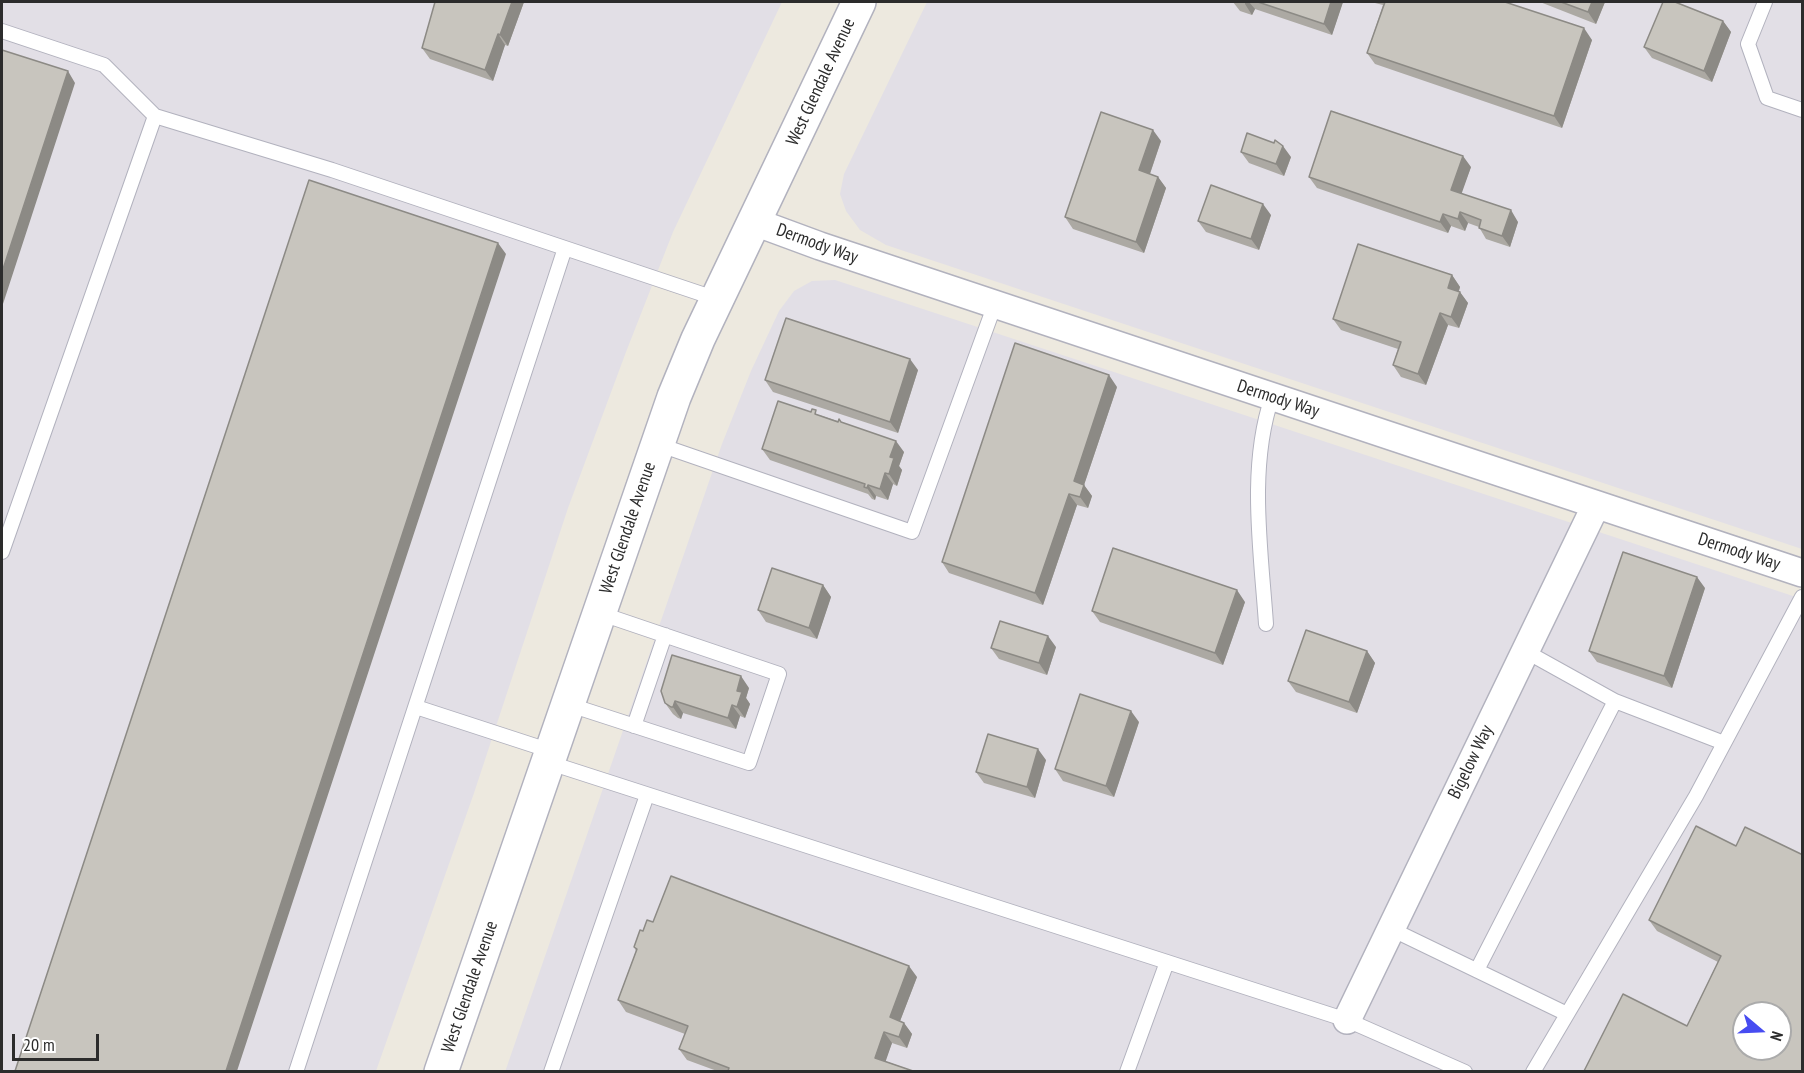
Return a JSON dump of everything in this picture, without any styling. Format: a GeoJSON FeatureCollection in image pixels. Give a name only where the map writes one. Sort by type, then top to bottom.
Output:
{"type":"FeatureCollection","features":[{"type":"Feature","properties":{"kind":"main road","name":"West Glendale Avenue"},"geometry":{"type":"LineString","coordinates":[[441,1071],[674,397],[717,299],[859,2]]}},
{"type":"Feature","properties":{"kind":"street","name":"Dermody Way"},"geometry":{"type":"LineString","coordinates":[[755,222],[1803,573]]}},
{"type":"Feature","properties":{"kind":"street","name":"Bigelow Way"},"geometry":{"type":"LineString","coordinates":[[1347,1020],[1596,505]]}},
{"type":"Feature","properties":{"kind":"lane"},"geometry":{"type":"LineString","coordinates":[[1765,2],[1748,44],[1767,98],[1803,110]]}},
{"type":"Feature","properties":{"kind":"lane"},"geometry":{"type":"LineString","coordinates":[[2,31],[104,65],[155,116],[343,174],[717,299]]}},
{"type":"Feature","properties":{"kind":"lane"},"geometry":{"type":"LineString","coordinates":[[2,552],[155,116]]}},
{"type":"Feature","properties":{"kind":"lane"},"geometry":{"type":"LineString","coordinates":[[296,1071],[566,248]]}},
{"type":"Feature","properties":{"kind":"lane"},"geometry":{"type":"LineString","coordinates":[[657,444],[912,532],[995,304]]}},
{"type":"Feature","properties":{"kind":"lane"},"geometry":{"type":"LineString","coordinates":[[1266,624],[1258,511],[1263,423],[1272,397]]}},
{"type":"Feature","properties":{"kind":"lane"},"geometry":{"type":"LineString","coordinates":[[1533,1071],[1724,743],[1803,597]]}},
{"type":"Feature","properties":{"kind":"lane"},"geometry":{"type":"LineString","coordinates":[[567,704],[749,763],[779,674],[599,613]]}},
{"type":"Feature","properties":{"kind":"lane"},"geometry":{"type":"LineString","coordinates":[[634,726],[665,635]]}},
{"type":"Feature","properties":{"kind":"lane"},"geometry":{"type":"LineString","coordinates":[[1525,651],[1615,701],[1724,743]]}},
{"type":"Feature","properties":{"kind":"lane"},"geometry":{"type":"LineString","coordinates":[[1477,970],[1615,701]]}},
{"type":"Feature","properties":{"kind":"lane"},"geometry":{"type":"LineString","coordinates":[[416,707],[647,795],[1347,1020],[1465,1071]]}},
{"type":"Feature","properties":{"kind":"lane"},"geometry":{"type":"LineString","coordinates":[[551,1071],[647,795]]}},
{"type":"Feature","properties":{"kind":"lane"},"geometry":{"type":"LineString","coordinates":[[1391,928],[1567,1014]]}},
{"type":"Feature","properties":{"kind":"lane"},"geometry":{"type":"LineString","coordinates":[[1127,1071],[1167,962]]}},
{"type":"Feature","properties":{"kind":"shaded area"},"geometry":{"type":"Polygon","coordinates":[[[2,2],[782,2],[673,232],[626,352],[568,508],[474,793],[376,1071],[2,1072],[2,2]]]}},
{"type":"Feature","properties":{"kind":"shaded area"},"geometry":{"type":"Polygon","coordinates":[[[927,2],[1802,2],[1802,549],[886,245],[860,230],[846,211],[840,194],[844,174],[927,2]]]}},
{"type":"Feature","properties":{"kind":"shaded area"},"geometry":{"type":"Polygon","coordinates":[[[835,280],[1802,599],[1802,1071],[505,1072],[722,444],[751,371],[779,311],[794,291],[812,281],[835,280]]]}},
{"type":"Feature","properties":{"kind":"building"},"geometry":{"type":"Polygon","coordinates":[[[435,2],[512,2],[485,70],[422,48],[435,2]]]}},
{"type":"Feature","properties":{"kind":"building"},"geometry":{"type":"Polygon","coordinates":[[[1258,2],[1331,2],[1324,24],[1258,2]]]}},
{"type":"Feature","properties":{"kind":"building"},"geometry":{"type":"Polygon","coordinates":[[[1385,2],[1505,2],[1584,28],[1554,116],[1367,53],[1385,2]]]}},
{"type":"Feature","properties":{"kind":"building"},"geometry":{"type":"Polygon","coordinates":[[[1561,2],[1592,2],[1588,12],[1561,2]]]}},
{"type":"Feature","properties":{"kind":"building"},"geometry":{"type":"Polygon","coordinates":[[[1663,2],[1675,2],[1723,21],[1704,71],[1644,47],[1663,2]]]}},
{"type":"Feature","properties":{"kind":"building"},"geometry":{"type":"Polygon","coordinates":[[[2,50],[68,71],[2,272],[2,50]]]}},
{"type":"Feature","properties":{"kind":"building"},"geometry":{"type":"Polygon","coordinates":[[[1331,111],[1463,156],[1451,190],[1511,210],[1502,236],[1479,228],[1481,220],[1460,212],[1458,219],[1443,214],[1440,222],[1309,177],[1331,111]]]}},
{"type":"Feature","properties":{"kind":"building"},"geometry":{"type":"Polygon","coordinates":[[[1101,112],[1153,130],[1139,170],[1158,177],[1136,242],[1065,217],[1101,112]]]}},
{"type":"Feature","properties":{"kind":"building"},"geometry":{"type":"Polygon","coordinates":[[[1247,133],[1274,143],[1275,140],[1283,146],[1276,164],[1241,152],[1247,133]]]}},
{"type":"Feature","properties":{"kind":"building"},"geometry":{"type":"Polygon","coordinates":[[[309,180],[498,243],[226,1071],[15,1071],[309,180]]]}},
{"type":"Feature","properties":{"kind":"building"},"geometry":{"type":"Polygon","coordinates":[[[1211,185],[1263,204],[1251,239],[1198,221],[1211,185]]]}},
{"type":"Feature","properties":{"kind":"building"},"geometry":{"type":"Polygon","coordinates":[[[1358,244],[1452,275],[1448,288],[1460,292],[1451,317],[1440,313],[1418,374],[1393,365],[1401,342],[1333,319],[1358,244]]]}},
{"type":"Feature","properties":{"kind":"building"},"geometry":{"type":"Polygon","coordinates":[[[786,318],[910,359],[890,422],[765,380],[786,318]]]}},
{"type":"Feature","properties":{"kind":"building"},"geometry":{"type":"Polygon","coordinates":[[[1015,343],[1109,375],[1074,481],[1084,485],[1080,497],[1069,494],[1035,593],[942,562],[1015,343]]]}},
{"type":"Feature","properties":{"kind":"building"},"geometry":{"type":"Polygon","coordinates":[[[778,401],[811,412],[812,409],[816,410],[815,414],[838,422],[839,419],[841,422],[896,441],[890,457],[894,458],[889,474],[885,473],[880,489],[868,485],[867,488],[864,487],[865,484],[762,449],[778,401]]]}},
{"type":"Feature","properties":{"kind":"building"},"geometry":{"type":"Polygon","coordinates":[[[1113,548],[1237,590],[1215,653],[1092,611],[1113,548]]]}},
{"type":"Feature","properties":{"kind":"building"},"geometry":{"type":"Polygon","coordinates":[[[1623,552],[1697,577],[1664,676],[1589,651],[1623,552]]]}},
{"type":"Feature","properties":{"kind":"building"},"geometry":{"type":"Polygon","coordinates":[[[772,568],[823,585],[809,628],[758,610],[772,568]]]}},
{"type":"Feature","properties":{"kind":"building"},"geometry":{"type":"Polygon","coordinates":[[[1000,621],[1048,636],[1039,663],[991,648],[1000,621]]]}},
{"type":"Feature","properties":{"kind":"building"},"geometry":{"type":"Polygon","coordinates":[[[1306,630],[1367,651],[1349,702],[1288,681],[1306,630]]]}},
{"type":"Feature","properties":{"kind":"building"},"geometry":{"type":"Polygon","coordinates":[[[672,655],[741,676],[737,691],[742,692],[737,707],[732,705],[728,718],[675,701],[673,707],[665,703],[661,691],[672,655]]]}},
{"type":"Feature","properties":{"kind":"building"},"geometry":{"type":"Polygon","coordinates":[[[1080,694],[1131,711],[1106,786],[1055,769],[1080,694]]]}},
{"type":"Feature","properties":{"kind":"building"},"geometry":{"type":"Polygon","coordinates":[[[988,734],[1038,749],[1027,787],[976,772],[988,734]]]}},
{"type":"Feature","properties":{"kind":"building"},"geometry":{"type":"Polygon","coordinates":[[[1696,826],[1736,846],[1745,827],[1803,855],[1803,1071],[1584,1071],[1623,994],[1687,1026],[1721,956],[1649,920],[1696,826]]]}},
{"type":"Feature","properties":{"kind":"building"},"geometry":{"type":"Polygon","coordinates":[[[671,876],[909,966],[890,1017],[904,1023],[899,1037],[884,1032],[875,1058],[913,1071],[728,1071],[729,1068],[679,1049],[688,1026],[618,1000],[637,949],[634,947],[640,930],[643,931],[647,920],[653,922],[671,876]]]}}]}
